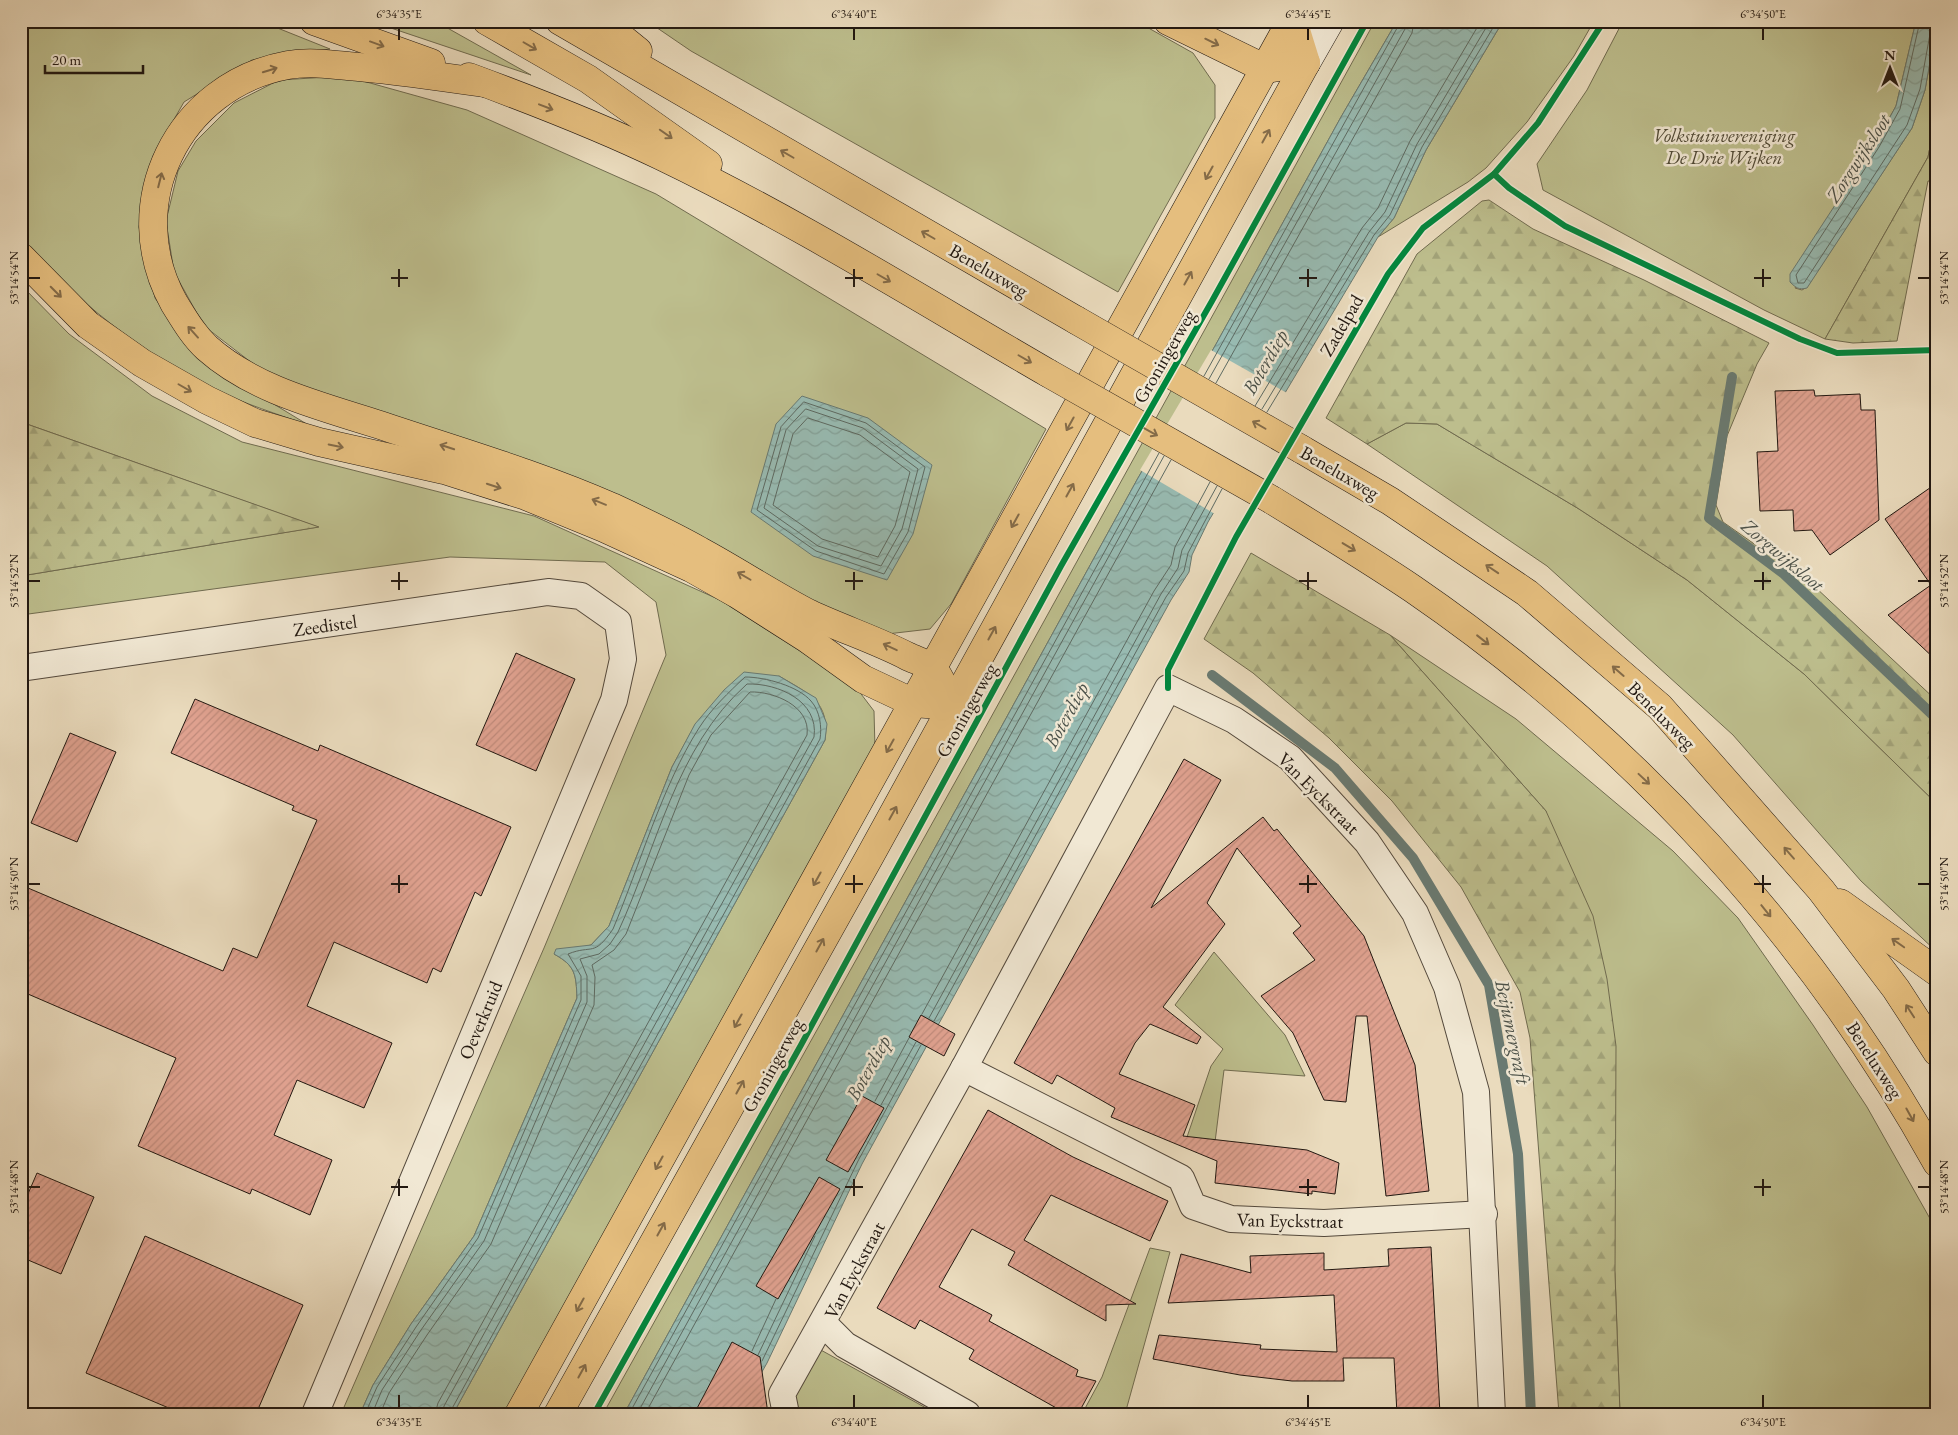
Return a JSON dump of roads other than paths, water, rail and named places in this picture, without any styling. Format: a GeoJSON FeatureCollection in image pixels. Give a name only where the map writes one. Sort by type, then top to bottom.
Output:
{"type":"FeatureCollection","features":[{"type":"Feature","properties":{"kind":"main road"},"geometry":{"type":"LineString","coordinates":[[314,21],[565,114],[661,156],[796,227]]}},
{"type":"Feature","properties":{"kind":"main road"},"geometry":{"type":"LineString","coordinates":[[487,21],[588,79],[796,227]]}},
{"type":"Feature","properties":{"kind":"main road","name":"Beneluxweg"},"geometry":{"type":"LineString","coordinates":[[560,21],[707,108],[1390,501],[1527,593],[1660,707],[1821,890],[1896,989],[1937,1052]]}},
{"type":"Feature","properties":{"kind":"main road"},"geometry":{"type":"LineString","coordinates":[[601,21],[707,108]]}},
{"type":"Feature","properties":{"kind":"main road"},"geometry":{"type":"LineString","coordinates":[[1168,21],[1266,69],[1306,63],[1292,21]]}},
{"type":"Feature","properties":{"kind":"main road"},"geometry":{"type":"LineString","coordinates":[[520,1414],[1292,21]]}},
{"type":"Feature","properties":{"kind":"main road","name":"Groningerweg"},"geometry":{"type":"LineString","coordinates":[[558,1414],[1330,21]]}},
{"type":"Feature","properties":{"kind":"main road"},"geometry":{"type":"LineString","coordinates":[[484,83],[375,68],[328,64],[290,64],[253,75],[222,90],[188,122],[163,168],[156,197],[153,228],[156,259],[169,292],[187,325],[232,367],[306,402],[525,473],[612,507],[696,548],[837,627],[885,645],[933,669],[951,706]]}},
{"type":"Feature","properties":{"kind":"main road","name":"Beneluxweg"},"geometry":{"type":"LineString","coordinates":[[796,227],[1272,500],[1367,558],[1465,626],[1560,703],[1682,816],[1765,909],[1829,993],[1904,1103],[1937,1163]]}},
{"type":"Feature","properties":{"kind":"main road"},"geometry":{"type":"LineString","coordinates":[[21,257],[88,325],[142,363],[207,400],[255,423],[318,442],[444,470],[526,496],[604,528],[690,568],[737,594],[806,638],[863,679],[914,703],[951,706]]}},
{"type":"Feature","properties":{"kind":"main road"},"geometry":{"type":"LineString","coordinates":[[1821,890],[1937,972]]}},
{"type":"Feature","properties":{"kind":"street","name":"Zeedistel"},"geometry":{"type":"LineString","coordinates":[[22,672],[548,592],[581,596],[618,622]]}},
{"type":"Feature","properties":{"kind":"street","name":"Oeverkruid"},"geometry":{"type":"LineString","coordinates":[[315,1414],[614,700],[624,659],[618,622]]}},
{"type":"Feature","properties":{"kind":"street","name":"Van Eyckstraat"},"geometry":{"type":"LineString","coordinates":[[967,1414],[845,1345],[823,1324],[964,1068],[1168,688],[1234,720],[1290,758],[1367,842],[1415,913],[1447,987],[1476,1092],[1484,1214],[1492,1414]]}},
{"type":"Feature","properties":{"kind":"street","name":"Van Eyckstraat"},"geometry":{"type":"LineString","coordinates":[[964,1068],[1181,1178],[1194,1206],[1231,1219],[1324,1222],[1484,1214]]}},
{"type":"Feature","properties":{"kind":"street"},"geometry":{"type":"LineString","coordinates":[[786,1414],[782,1394],[823,1324]]}},
{"type":"Feature","properties":{"kind":"water","name":"Boterdiep"},"geometry":{"type":"Polygon","coordinates":[[[1397,21],[1503,21],[1426,150],[1394,218],[1378,237],[1208,522],[1192,555],[1189,572],[1171,600],[862,1164],[767,1363],[738,1414],[624,1414],[1138,478],[1215,346],[1341,117],[1397,21]]]}},
{"type":"Feature","properties":{"kind":"water","name":"Zorgwijksloot"},"geometry":{"type":"Polygon","coordinates":[[[1916,21],[1937,22],[1925,90],[1912,128],[1807,288],[1798,288],[1790,282],[1790,274],[1875,144],[1896,106],[1916,21]]]}},
{"type":"Feature","properties":{"kind":"water"},"geometry":{"type":"Polygon","coordinates":[[[802,396],[868,418],[932,465],[913,534],[887,580],[813,556],[751,512],[776,424],[802,396]]]}},
{"type":"Feature","properties":{"kind":"water"},"geometry":{"type":"Polygon","coordinates":[[[744,672],[779,676],[816,698],[827,724],[825,740],[453,1414],[360,1414],[373,1385],[411,1324],[474,1236],[577,998],[575,977],[571,967],[554,954],[556,949],[591,945],[609,926],[672,767],[695,724],[724,690],[744,672]]]}},
{"type":"Feature","properties":{"kind":"waterway","name":"Zorgwijksloot"},"geometry":{"type":"LineString","coordinates":[[1732,377],[1709,518],[1784,574],[1937,719]]}},
{"type":"Feature","properties":{"kind":"waterway","name":"Beijumergraft"},"geometry":{"type":"LineString","coordinates":[[1212,675],[1335,768],[1413,858],[1489,985],[1518,1154],[1531,1414]]}},
{"type":"Feature","properties":{"kind":"park label","name":"Volkstuinvereniging De Drie Wijken"},"geometry":{"type":"Point","coordinates":[1724,146]}}]}
